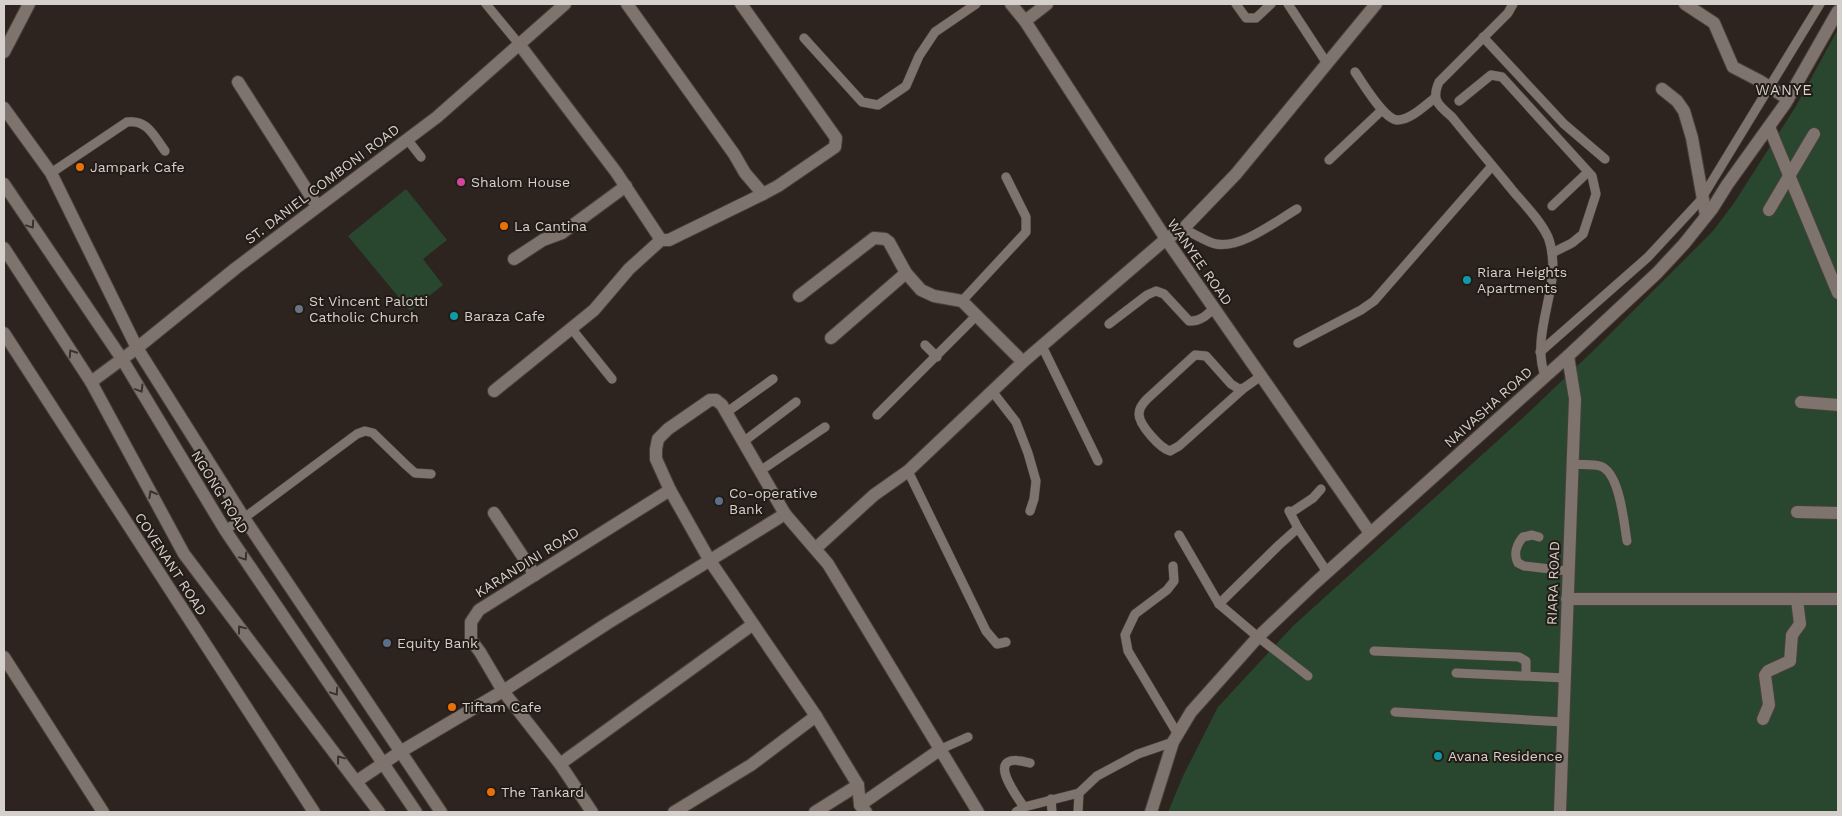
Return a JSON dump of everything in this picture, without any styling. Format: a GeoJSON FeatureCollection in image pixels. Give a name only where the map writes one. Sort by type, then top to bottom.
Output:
{"type":"FeatureCollection","features":[{"type":"Feature","properties":{"kind":"street"},"geometry":{"type":"LineString","coordinates":[[4,52],[29,4]]}},
{"type":"Feature","properties":{"kind":"street","name":"ST. DANIEL COMBONI ROAD"},"geometry":{"type":"LineString","coordinates":[[92,382],[317,206],[437,118],[565,4]]}},
{"type":"Feature","properties":{"kind":"street"},"geometry":{"type":"LineString","coordinates":[[627,4],[734,154],[745,173],[763,194]]}},
{"type":"Feature","properties":{"kind":"street"},"geometry":{"type":"LineString","coordinates":[[494,392],[594,310],[629,269],[662,240],[669,240],[778,186],[835,147],[836,138],[741,4]]}},
{"type":"Feature","properties":{"kind":"street","name":"WANYEE ROAD"},"geometry":{"type":"LineString","coordinates":[[1011,4],[1025,22],[1166,239],[1370,533]]}},
{"type":"Feature","properties":{"kind":"street"},"geometry":{"type":"LineString","coordinates":[[1025,22],[1047,4]]}},
{"type":"Feature","properties":{"kind":"street"},"geometry":{"type":"LineString","coordinates":[[816,548],[874,495],[908,471],[1023,362],[1166,239],[1183,229],[1236,174],[1326,62],[1376,4]]}},
{"type":"Feature","properties":{"kind":"street"},"geometry":{"type":"LineString","coordinates":[[1685,4],[1714,23],[1733,67],[1788,99]]}},
{"type":"Feature","properties":{"kind":"street","name":"NAIVASHA ROAD"},"geometry":{"type":"LineString","coordinates":[[1151,812],[1175,738],[1191,712],[1258,637],[1370,533],[1568,356],[1657,273],[1684,244],[1769,128],[1788,99],[1838,11]]}},
{"type":"Feature","properties":{"kind":"street"},"geometry":{"type":"LineString","coordinates":[[519,44],[626,186],[662,240]]}},
{"type":"Feature","properties":{"kind":"street"},"geometry":{"type":"LineString","coordinates":[[238,82],[317,206]]}},
{"type":"Feature","properties":{"kind":"street"},"geometry":{"type":"LineString","coordinates":[[1662,89],[1684,111],[1692,138],[1704,195],[1706,216]]}},
{"type":"Feature","properties":{"kind":"street"},"geometry":{"type":"LineString","coordinates":[[4,108],[51,173],[137,348],[244,518],[441,812]]}},
{"type":"Feature","properties":{"kind":"street"},"geometry":{"type":"LineString","coordinates":[[1769,128],[1838,292]]}},
{"type":"Feature","properties":{"kind":"street"},"geometry":{"type":"LineString","coordinates":[[1769,210],[1790,178],[1814,134]]}},
{"type":"Feature","properties":{"kind":"street","name":"NGONG ROAD"},"geometry":{"type":"LineString","coordinates":[[4,184],[122,360],[225,530],[416,812]]}},
{"type":"Feature","properties":{"kind":"street"},"geometry":{"type":"LineString","coordinates":[[514,259],[543,240],[562,233],[626,186]]}},
{"type":"Feature","properties":{"kind":"street"},"geometry":{"type":"LineString","coordinates":[[799,296],[874,238],[885,239],[889,242],[906,273],[926,294],[962,300],[1023,362]]}},
{"type":"Feature","properties":{"kind":"street"},"geometry":{"type":"LineString","coordinates":[[4,248],[8,262],[92,382],[184,554],[379,812]]}},
{"type":"Feature","properties":{"kind":"street"},"geometry":{"type":"LineString","coordinates":[[831,338],[906,273]]}},
{"type":"Feature","properties":{"kind":"street","name":"COVENANT ROAD"},"geometry":{"type":"LineString","coordinates":[[4,332],[314,812]]}},
{"type":"Feature","properties":{"kind":"street","name":"RIARA ROAD"},"geometry":{"type":"LineString","coordinates":[[1560,812],[1575,399],[1568,356]]}},
{"type":"Feature","properties":{"kind":"street"},"geometry":{"type":"LineString","coordinates":[[941,749],[863,808],[858,785],[816,716],[710,561],[670,490],[656,459],[658,439],[668,429],[710,400],[716,400],[722,405],[785,514],[828,564],[941,749],[978,812]]}},
{"type":"Feature","properties":{"kind":"street"},"geometry":{"type":"LineString","coordinates":[[1801,402],[1838,405]]}},
{"type":"Feature","properties":{"kind":"street","name":"KARANDINI ROAD"},"geometry":{"type":"LineString","coordinates":[[592,812],[560,764],[503,691],[471,640],[471,622],[479,610],[670,490]]}},
{"type":"Feature","properties":{"kind":"street"},"geometry":{"type":"LineString","coordinates":[[1797,512],[1838,513]]}},
{"type":"Feature","properties":{"kind":"street"},"geometry":{"type":"LineString","coordinates":[[494,513],[535,575]]}},
{"type":"Feature","properties":{"kind":"street"},"geometry":{"type":"LineString","coordinates":[[357,781],[400,752],[503,691],[608,623],[785,514]]}},
{"type":"Feature","properties":{"kind":"street"},"geometry":{"type":"LineString","coordinates":[[1567,599],[1838,599]]}},
{"type":"Feature","properties":{"kind":"street"},"geometry":{"type":"LineString","coordinates":[[1763,719],[1769,705],[1765,675],[1768,671],[1790,661],[1792,635],[1800,624],[1797,600]]}},
{"type":"Feature","properties":{"kind":"street"},"geometry":{"type":"LineString","coordinates":[[560,764],[752,625]]}},
{"type":"Feature","properties":{"kind":"street"},"geometry":{"type":"LineString","coordinates":[[4,657],[103,812]]}},
{"type":"Feature","properties":{"kind":"street"},"geometry":{"type":"LineString","coordinates":[[674,812],[744,770],[816,716]]}},
{"type":"Feature","properties":{"kind":"street"},"geometry":{"type":"LineString","coordinates":[[815,812],[858,785]]}},
{"type":"Feature","properties":{"kind":"lane"},"geometry":{"type":"LineString","coordinates":[[486,4],[519,44]]}},
{"type":"Feature","properties":{"kind":"lane"},"geometry":{"type":"LineString","coordinates":[[804,38],[862,102],[878,105],[906,86],[919,56],[935,32],[976,4]]}},
{"type":"Feature","properties":{"kind":"lane"},"geometry":{"type":"LineString","coordinates":[[1236,4],[1246,18],[1256,18],[1271,4]]}},
{"type":"Feature","properties":{"kind":"lane"},"geometry":{"type":"LineString","coordinates":[[1288,4],[1326,62]]}},
{"type":"Feature","properties":{"kind":"lane"},"geometry":{"type":"LineString","coordinates":[[1513,4],[1508,13],[1439,82],[1435,98],[1438,104],[1452,118],[1543,227],[1552,253],[1552,271],[1540,352],[1545,376]]}},
{"type":"Feature","properties":{"kind":"lane"},"geometry":{"type":"LineString","coordinates":[[1540,352],[1648,257],[1700,201],[1820,4]]}},
{"type":"Feature","properties":{"kind":"lane"},"geometry":{"type":"LineString","coordinates":[[1483,37],[1564,124],[1605,159]]}},
{"type":"Feature","properties":{"kind":"lane"},"geometry":{"type":"LineString","coordinates":[[1355,72],[1382,110],[1391,118],[1398,120],[1416,112],[1435,98]]}},
{"type":"Feature","properties":{"kind":"lane"},"geometry":{"type":"LineString","coordinates":[[1460,102],[1491,75],[1502,77],[1592,176],[1596,194],[1583,234],[1572,243],[1552,253]]}},
{"type":"Feature","properties":{"kind":"lane"},"geometry":{"type":"LineString","coordinates":[[1329,160],[1382,110]]}},
{"type":"Feature","properties":{"kind":"lane"},"geometry":{"type":"LineString","coordinates":[[51,173],[126,122],[136,120],[145,125],[165,151]]}},
{"type":"Feature","properties":{"kind":"lane"},"geometry":{"type":"LineString","coordinates":[[407,139],[421,157]]}},
{"type":"Feature","properties":{"kind":"lane"},"geometry":{"type":"LineString","coordinates":[[1298,343],[1361,310],[1374,301],[1492,166]]}},
{"type":"Feature","properties":{"kind":"lane"},"geometry":{"type":"LineString","coordinates":[[1552,206],[1588,172]]}},
{"type":"Feature","properties":{"kind":"lane"},"geometry":{"type":"LineString","coordinates":[[962,300],[1026,232],[1026,217],[1006,176]]}},
{"type":"Feature","properties":{"kind":"lane"},"geometry":{"type":"LineString","coordinates":[[1183,229],[1214,244],[1226,245],[1243,240],[1297,209]]}},
{"type":"Feature","properties":{"kind":"lane"},"geometry":{"type":"LineString","coordinates":[[1110,324],[1147,295],[1156,291],[1164,294],[1190,321],[1203,318],[1214,308]]}},
{"type":"Feature","properties":{"kind":"lane"},"geometry":{"type":"LineString","coordinates":[[877,415],[977,316]]}},
{"type":"Feature","properties":{"kind":"lane"},"geometry":{"type":"LineString","coordinates":[[571,328],[612,379]]}},
{"type":"Feature","properties":{"kind":"lane"},"geometry":{"type":"LineString","coordinates":[[925,345],[937,357]]}},
{"type":"Feature","properties":{"kind":"lane"},"geometry":{"type":"LineString","coordinates":[[1042,346],[1098,461]]}},
{"type":"Feature","properties":{"kind":"lane"},"geometry":{"type":"LineString","coordinates":[[1244,388],[1234,387],[1206,356],[1194,355],[1142,405],[1139,414],[1140,420],[1150,435],[1164,450],[1170,451],[1180,446],[1244,388],[1262,376]]}},
{"type":"Feature","properties":{"kind":"lane"},"geometry":{"type":"LineString","coordinates":[[727,412],[773,379]]}},
{"type":"Feature","properties":{"kind":"lane"},"geometry":{"type":"LineString","coordinates":[[992,391],[1016,422],[1028,453],[1036,481],[1030,510]]}},
{"type":"Feature","properties":{"kind":"lane"},"geometry":{"type":"LineString","coordinates":[[743,442],[796,402]]}},
{"type":"Feature","properties":{"kind":"lane"},"geometry":{"type":"LineString","coordinates":[[760,471],[825,427]]}},
{"type":"Feature","properties":{"kind":"lane"},"geometry":{"type":"LineString","coordinates":[[225,530],[357,434],[365,432],[374,433],[415,473],[431,474]]}},
{"type":"Feature","properties":{"kind":"lane"},"geometry":{"type":"LineString","coordinates":[[1572,464],[1600,466],[1607,470],[1616,484],[1627,541]]}},
{"type":"Feature","properties":{"kind":"lane"},"geometry":{"type":"LineString","coordinates":[[908,471],[986,631],[997,644],[1006,642]]}},
{"type":"Feature","properties":{"kind":"lane"},"geometry":{"type":"LineString","coordinates":[[1321,489],[1313,498],[1292,512],[1289,510],[1298,528],[1327,572]]}},
{"type":"Feature","properties":{"kind":"lane"},"geometry":{"type":"LineString","coordinates":[[1219,604],[1298,528]]}},
{"type":"Feature","properties":{"kind":"lane"},"geometry":{"type":"LineString","coordinates":[[1178,535],[1219,604],[1308,676]]}},
{"type":"Feature","properties":{"kind":"lane"},"geometry":{"type":"LineString","coordinates":[[1539,537],[1532,535],[1523,537],[1515,554],[1518,563],[1524,566],[1568,572]]}},
{"type":"Feature","properties":{"kind":"lane"},"geometry":{"type":"LineString","coordinates":[[1030,763],[1019,760],[1011,761],[1004,770],[1008,785],[1020,809],[1078,793],[1097,776],[1138,754],[1175,738],[1128,651],[1125,635],[1135,614],[1167,590],[1174,581],[1173,566]]}},
{"type":"Feature","properties":{"kind":"lane"},"geometry":{"type":"LineString","coordinates":[[1374,651],[1519,658],[1526,662],[1526,676]]}},
{"type":"Feature","properties":{"kind":"lane"},"geometry":{"type":"LineString","coordinates":[[1456,673],[1564,678]]}},
{"type":"Feature","properties":{"kind":"lane"},"geometry":{"type":"LineString","coordinates":[[1395,712],[1563,722]]}},
{"type":"Feature","properties":{"kind":"lane"},"geometry":{"type":"LineString","coordinates":[[941,749],[968,737]]}},
{"type":"Feature","properties":{"kind":"lane"},"geometry":{"type":"LineString","coordinates":[[1078,793],[1078,812]]}},
{"type":"Feature","properties":{"kind":"lane"},"geometry":{"type":"LineString","coordinates":[[1051,800],[1052,812]]}},
{"type":"Feature","properties":{"kind":"green space"},"geometry":{"type":"Polygon","coordinates":[[[1838,29],[1838,812],[1168,812],[1184,774],[1218,707],[1293,626],[1526,415],[1713,231],[1734,203],[1796,106],[1838,29]]]}},
{"type":"Feature","properties":{"kind":"green space"},"geometry":{"type":"Polygon","coordinates":[[[406,189],[447,240],[423,259],[443,285],[410,311],[348,236],[406,189]]]}},
{"type":"Feature","properties":{"kind":"place","name":"Jampark Cafe"},"geometry":{"type":"Point","coordinates":[80,167]}},
{"type":"Feature","properties":{"kind":"place","name":"Shalom House"},"geometry":{"type":"Point","coordinates":[461,182]}},
{"type":"Feature","properties":{"kind":"place","name":"La Cantina"},"geometry":{"type":"Point","coordinates":[504,226]}},
{"type":"Feature","properties":{"kind":"place","name":"Riara Heights Apartments"},"geometry":{"type":"Point","coordinates":[1467,280]}},
{"type":"Feature","properties":{"kind":"place","name":"St Vincent Palotti Catholic Church"},"geometry":{"type":"Point","coordinates":[299,309]}},
{"type":"Feature","properties":{"kind":"place","name":"Baraza Cafe"},"geometry":{"type":"Point","coordinates":[454,316]}},
{"type":"Feature","properties":{"kind":"place","name":"Co-operative Bank"},"geometry":{"type":"Point","coordinates":[719,501]}},
{"type":"Feature","properties":{"kind":"place","name":"Equity Bank"},"geometry":{"type":"Point","coordinates":[387,643]}},
{"type":"Feature","properties":{"kind":"place","name":"Tiftam Cafe"},"geometry":{"type":"Point","coordinates":[452,707]}},
{"type":"Feature","properties":{"kind":"place","name":"Avana Residence"},"geometry":{"type":"Point","coordinates":[1438,756]}},
{"type":"Feature","properties":{"kind":"place","name":"The Tankard"},"geometry":{"type":"Point","coordinates":[491,792]}},
{"type":"Feature","properties":{"kind":"district","name":"WANYE"},"geometry":{"type":"Point","coordinates":[1784,90]}}]}
